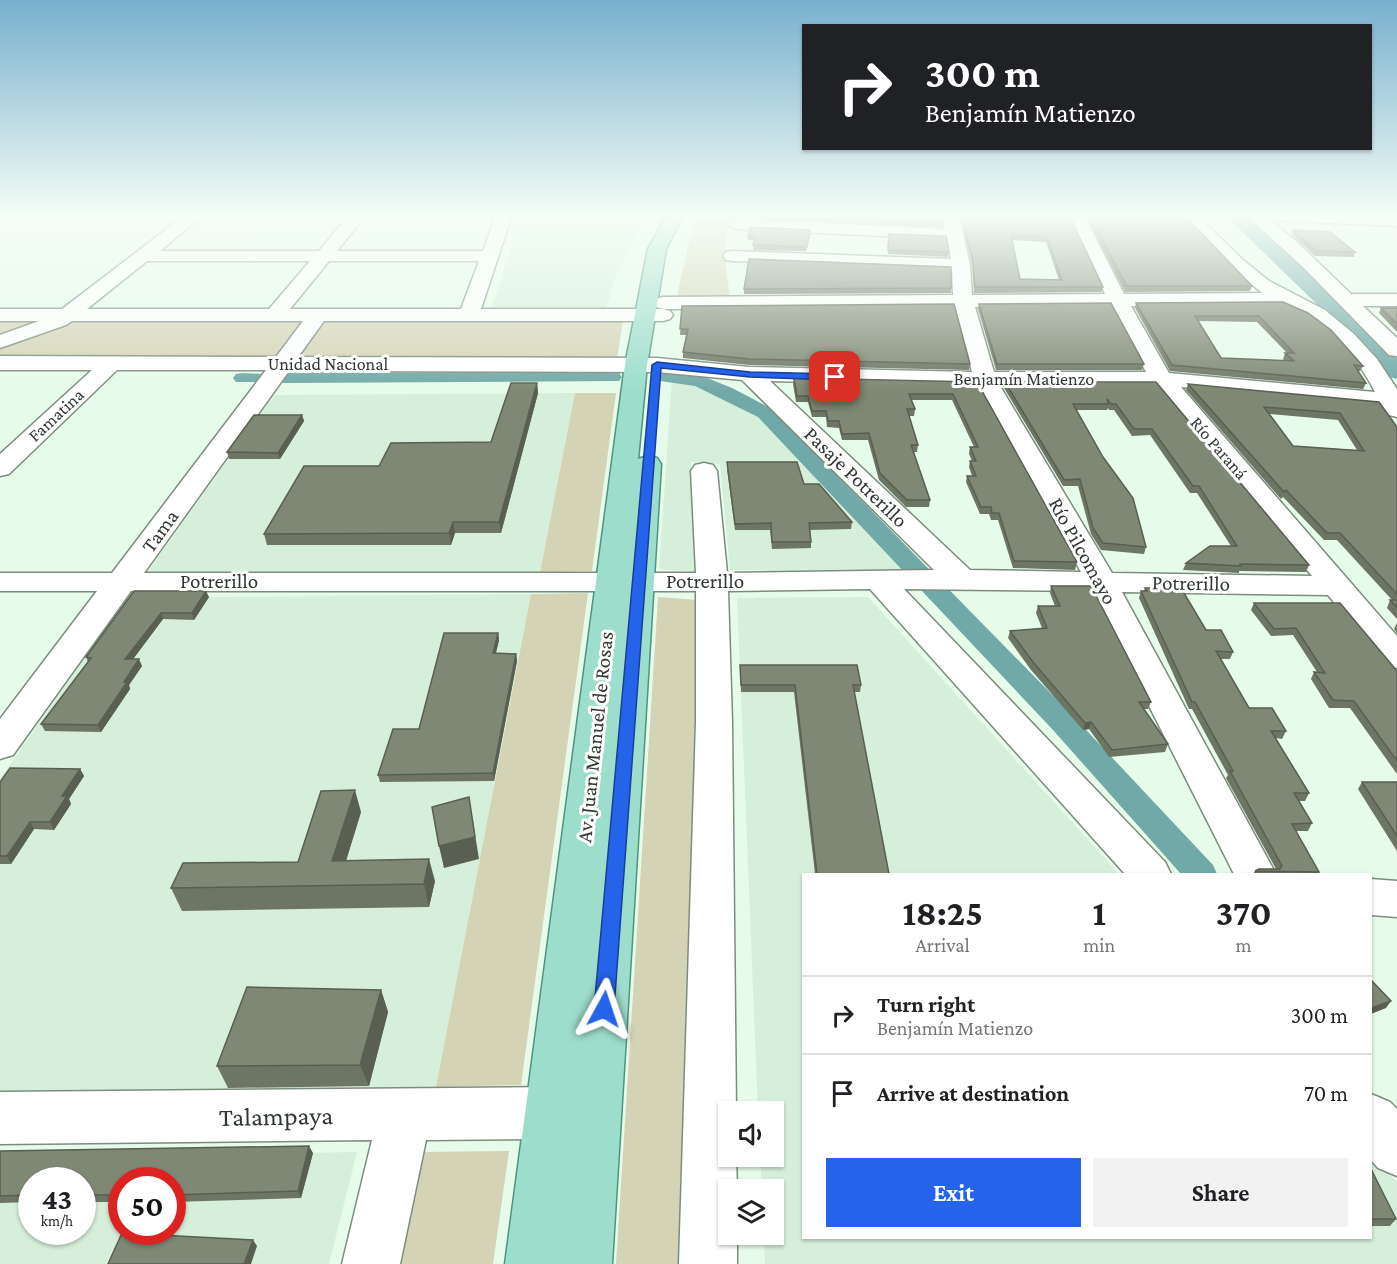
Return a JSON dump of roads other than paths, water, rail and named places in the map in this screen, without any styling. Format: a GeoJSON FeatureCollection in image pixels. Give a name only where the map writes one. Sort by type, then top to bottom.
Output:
{"type":"FeatureCollection","features":[{"type":"Feature","properties":{"kind":"main road","name":"Av. Juan Manuel de Rosas"},"geometry":{"type":"LineString","coordinates":[[657,274],[657,311]]}},
{"type":"Feature","properties":{"kind":"main road","name":"Av. Juan Manuel de Rosas"},"geometry":{"type":"LineString","coordinates":[[583,1264],[625,581],[646,365],[667,274]]}},
{"type":"Feature","properties":{"kind":"main road","name":"Av. Juan Manuel de Rosas"},"geometry":{"type":"LineString","coordinates":[[534,1264],[625,581]]}},
{"type":"Feature","properties":{"kind":"street"},"geometry":{"type":"LineString","coordinates":[[0,342],[49,326],[67,315],[119,274]]}},
{"type":"Feature","properties":{"kind":"street"},"geometry":{"type":"LineString","coordinates":[[275,314],[309,274]]}},
{"type":"Feature","properties":{"kind":"street"},"geometry":{"type":"LineString","coordinates":[[469,314],[483,274]]}},
{"type":"Feature","properties":{"kind":"street"},"geometry":{"type":"LineString","coordinates":[[735,274],[737,290]]}},
{"type":"Feature","properties":{"kind":"street","name":"Río Pilcomayo"},"geometry":{"type":"LineString","coordinates":[[961,274],[963,301],[985,380],[1101,581],[1254,873]]}},
{"type":"Feature","properties":{"kind":"street","name":"Río Paraná"},"geometry":{"type":"LineString","coordinates":[[1105,274],[1161,379],[1397,657]]}},
{"type":"Feature","properties":{"kind":"street"},"geometry":{"type":"LineString","coordinates":[[1250,274],[1284,299],[1307,307],[1323,318],[1364,358],[1394,406]]}},
{"type":"Feature","properties":{"kind":"street"},"geometry":{"type":"LineString","coordinates":[[1321,274],[1366,322],[1397,350]]}},
{"type":"Feature","properties":{"kind":"street"},"geometry":{"type":"LineString","coordinates":[[0,315],[469,314],[657,311],[737,290],[963,301],[1284,299]]}},
{"type":"Feature","properties":{"kind":"street"},"geometry":{"type":"LineString","coordinates":[[1346,300],[1397,300]]}},
{"type":"Feature","properties":{"kind":"street","name":"Tama"},"geometry":{"type":"LineString","coordinates":[[0,746],[318,314]]}},
{"type":"Feature","properties":{"kind":"street","name":"Unidad Nacional"},"geometry":{"type":"LineString","coordinates":[[0,363],[646,365]]}},
{"type":"Feature","properties":{"kind":"street","name":"Famatina"},"geometry":{"type":"LineString","coordinates":[[0,468],[112,363]]}},
{"type":"Feature","properties":{"kind":"street","name":"Benjamín Matienzo"},"geometry":{"type":"LineString","coordinates":[[646,365],[750,374],[985,380],[1161,379],[1286,389],[1394,406]]}},
{"type":"Feature","properties":{"kind":"street","name":"Pasaje Potrerillo"},"geometry":{"type":"LineString","coordinates":[[750,374],[922,579],[1149,873]]}},
{"type":"Feature","properties":{"kind":"street"},"geometry":{"type":"LineString","coordinates":[[704,471],[712,582],[714,722],[708,1264]]}},
{"type":"Feature","properties":{"kind":"street","name":"Potrerillo"},"geometry":{"type":"LineString","coordinates":[[0,582],[712,582],[922,579],[1338,586]]}},
{"type":"Feature","properties":{"kind":"street"},"geometry":{"type":"LineString","coordinates":[[1372,897],[1397,899]]}},
{"type":"Feature","properties":{"kind":"street","name":"Talampaya"},"geometry":{"type":"LineString","coordinates":[[0,1119],[553,1113]]}},
{"type":"Feature","properties":{"kind":"street"},"geometry":{"type":"LineString","coordinates":[[371,1264],[405,1115]]}},
{"type":"Feature","properties":{"kind":"street"},"geometry":{"type":"LineString","coordinates":[[1372,1121],[1397,1149]]}},
{"type":"Feature","properties":{"kind":"waterway"},"geometry":{"type":"LineString","coordinates":[[1299,274],[1367,337],[1397,370]]}},
{"type":"Feature","properties":{"kind":"waterway"},"geometry":{"type":"LineString","coordinates":[[284,378],[613,377]]}},
{"type":"Feature","properties":{"kind":"waterway"},"geometry":{"type":"LineString","coordinates":[[666,377],[699,381],[726,392],[765,413],[1063,723],[1200,873]]}},
{"type":"Feature","properties":{"kind":"waterway"},"geometry":{"type":"LineString","coordinates":[[242,378],[257,378]]}}]}
